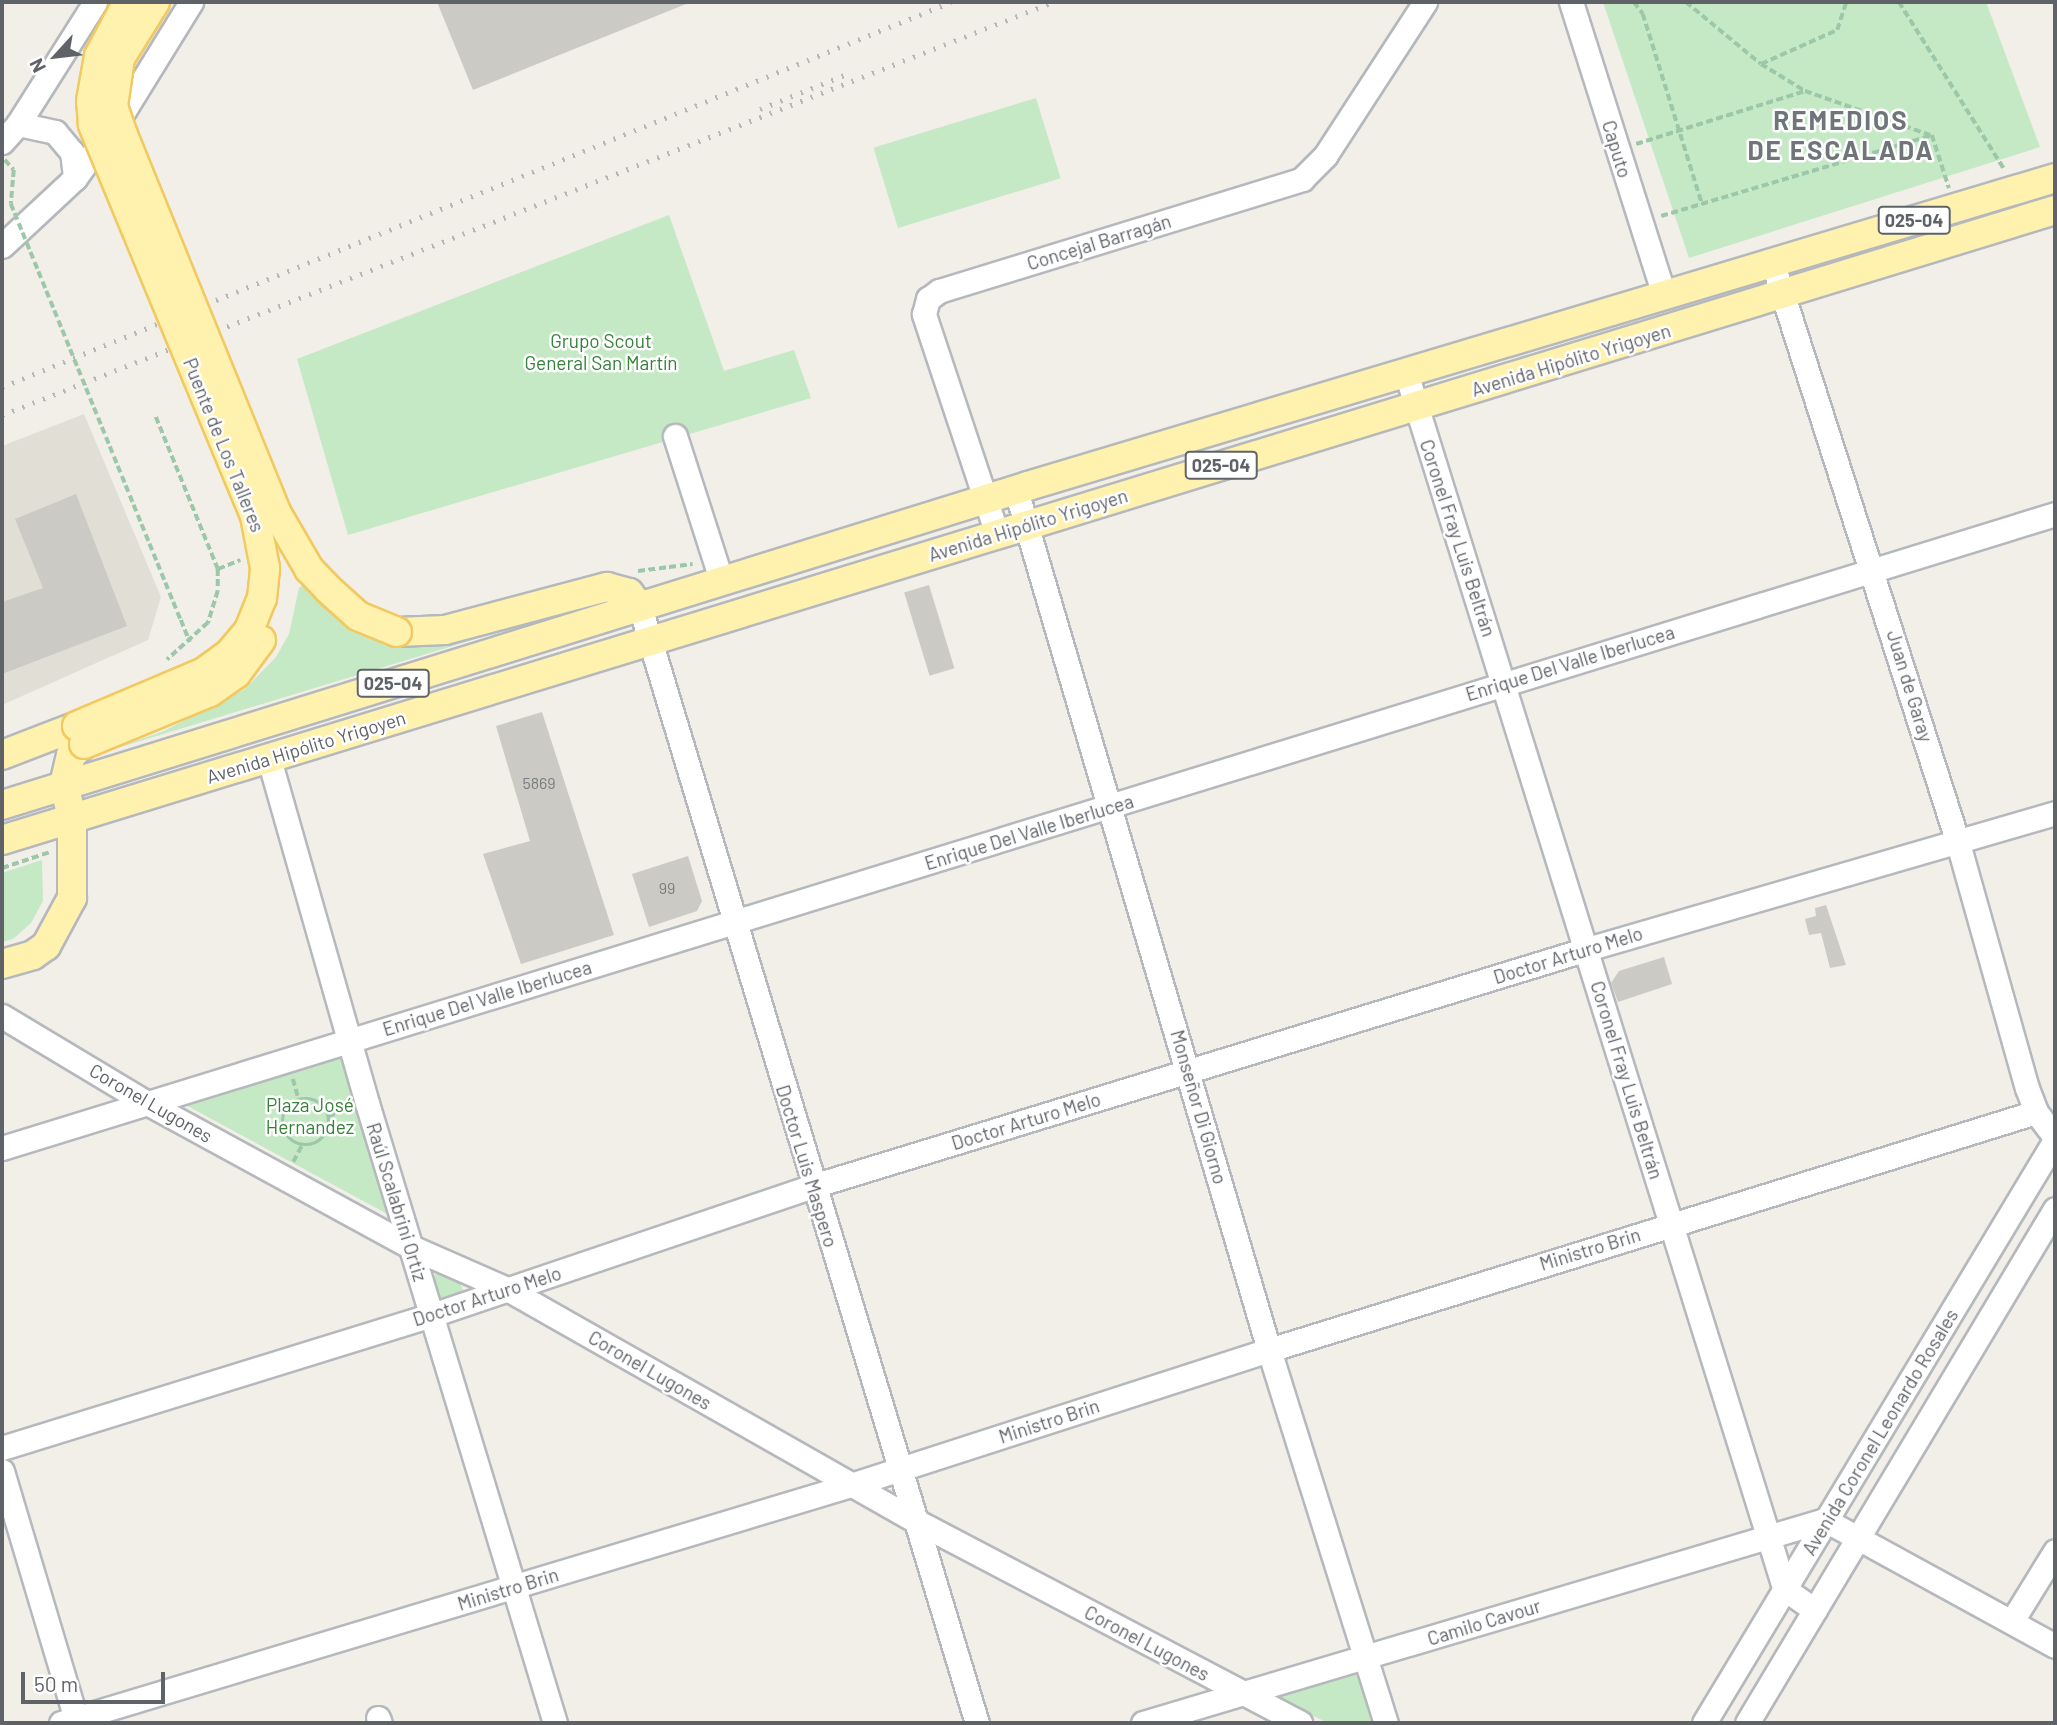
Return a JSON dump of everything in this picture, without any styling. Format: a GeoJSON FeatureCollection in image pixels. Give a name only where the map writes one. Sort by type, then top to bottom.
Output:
{"type":"FeatureCollection","features":[{"type":"Feature","properties":{"kind":"main road","name":"Puente de Los Talleres"},"geometry":{"type":"LineString","coordinates":[[81,735],[204,672],[229,654],[249,630],[261,598],[265,568],[255,516],[93,124],[91,101],[99,56],[128,2]]}},
{"type":"Feature","properties":{"kind":"main road","name":"Puente de Los Talleres"},"geometry":{"type":"LineString","coordinates":[[155,2],[120,58],[113,106],[276,512],[309,569],[358,616],[397,632],[445,630],[607,587],[629,593],[640,607]]}},
{"type":"Feature","properties":{"kind":"main road","name":"Avenida Hipólito Yrigoyen"},"geometry":{"type":"LineString","coordinates":[[2,805],[1016,490],[1406,376],[1664,295],[2055,178]]}},
{"type":"Feature","properties":{"kind":"main road","name":"Avenida Hipólito Yrigoyen"},"geometry":{"type":"LineString","coordinates":[[2,840],[2055,210]]}},
{"type":"Feature","properties":{"kind":"main road","name":"Puente de Los Talleres"},"geometry":{"type":"LineString","coordinates":[[2,755],[183,706],[236,674],[252,657],[277,604],[282,577],[276,512]]}},
{"type":"Feature","properties":{"kind":"main road"},"geometry":{"type":"LineString","coordinates":[[72,898],[72,817],[64,785],[71,755],[81,735]]}},
{"type":"Feature","properties":{"kind":"main road"},"geometry":{"type":"LineString","coordinates":[[2,964],[33,956],[46,946],[84,872],[90,830],[100,808]]}},
{"type":"Feature","properties":{"kind":"street"},"geometry":{"type":"LineString","coordinates":[[2,142],[18,124],[96,2]]}},
{"type":"Feature","properties":{"kind":"street"},"geometry":{"type":"LineString","coordinates":[[2,246],[75,178],[125,109],[191,2]]}},
{"type":"Feature","properties":{"kind":"street","name":"Concejal Barragán"},"geometry":{"type":"LineString","coordinates":[[997,534],[924,314],[928,299],[939,290],[1302,179],[1325,156],[1425,2]]}},
{"type":"Feature","properties":{"kind":"street","name":"Caputo"},"geometry":{"type":"LineString","coordinates":[[1572,2],[1664,295]]}},
{"type":"Feature","properties":{"kind":"street"},"geometry":{"type":"LineString","coordinates":[[18,124],[44,126],[65,141],[75,178]]}},
{"type":"Feature","properties":{"kind":"street","name":"Juan de Garay"},"geometry":{"type":"LineString","coordinates":[[1773,264],[1874,569],[1958,843],[2036,1112]]}},
{"type":"Feature","properties":{"kind":"street","name":"Coronel Fray Luis Beltrán"},"geometry":{"type":"LineString","coordinates":[[1406,376],[1786,1590]]}},
{"type":"Feature","properties":{"kind":"street"},"geometry":{"type":"LineString","coordinates":[[675,436],[722,582]]}},
{"type":"Feature","properties":{"kind":"street","name":"Monseñor Di Giorno"},"geometry":{"type":"LineString","coordinates":[[1016,490],[1112,806],[1269,1350],[1386,1723]]}},
{"type":"Feature","properties":{"kind":"street","name":"Enrique Del Valle Iberlucea"},"geometry":{"type":"LineString","coordinates":[[2,1148],[2055,514]]}},
{"type":"Feature","properties":{"kind":"street","name":"Doctor Luis Maspero"},"geometry":{"type":"LineString","coordinates":[[640,607],[733,924],[977,1723]]}},
{"type":"Feature","properties":{"kind":"street","name":"Raúl Scalabrini Ortiz"},"geometry":{"type":"LineString","coordinates":[[269,759],[348,1040],[555,1723]]}},
{"type":"Feature","properties":{"kind":"street","name":"Doctor Arturo Melo"},"geometry":{"type":"LineString","coordinates":[[2,1448],[432,1315],[813,1186],[1587,949],[2055,813]]}},
{"type":"Feature","properties":{"kind":"street","name":"Coronel Lugones"},"geometry":{"type":"LineString","coordinates":[[2,1016],[147,1103],[411,1247],[509,1290],[916,1521],[1300,1723]]}},
{"type":"Feature","properties":{"kind":"street"},"geometry":{"type":"LineString","coordinates":[[2036,1112],[2055,1138]]}},
{"type":"Feature","properties":{"kind":"street","name":"Ministro Brin"},"geometry":{"type":"LineString","coordinates":[[71,1722],[900,1470],[1671,1223],[2036,1112]]}},
{"type":"Feature","properties":{"kind":"street","name":"Avenida Coronel Leonardo Rosales"},"geometry":{"type":"LineString","coordinates":[[1704,1723],[2055,1138]]}},
{"type":"Feature","properties":{"kind":"street"},"geometry":{"type":"LineString","coordinates":[[2027,1187],[2055,1207]]}},
{"type":"Feature","properties":{"kind":"street","name":"Avenida Coronel Leonardo Rosales"},"geometry":{"type":"LineString","coordinates":[[1747,1723],[2055,1207]]}},
{"type":"Feature","properties":{"kind":"street"},"geometry":{"type":"LineString","coordinates":[[2,1471],[71,1722]]}},
{"type":"Feature","properties":{"kind":"street"},"geometry":{"type":"LineString","coordinates":[[1825,1520],[1860,1535],[2055,1646]]}},
{"type":"Feature","properties":{"kind":"street","name":"Camilo Cavour"},"geometry":{"type":"LineString","coordinates":[[1143,1723],[1825,1520]]}},
{"type":"Feature","properties":{"kind":"street"},"geometry":{"type":"LineString","coordinates":[[2012,1621],[2055,1551]]}},
{"type":"Feature","properties":{"kind":"street"},"geometry":{"type":"LineString","coordinates":[[1786,1590],[1815,1609]]}},
{"type":"Feature","properties":{"kind":"path"},"geometry":{"type":"LineString","coordinates":[[1634,2],[1643,13],[1702,204]]}},
{"type":"Feature","properties":{"kind":"path"},"geometry":{"type":"LineString","coordinates":[[1686,2],[1761,64],[1805,92],[1932,135]]}},
{"type":"Feature","properties":{"kind":"path"},"geometry":{"type":"LineString","coordinates":[[1761,64],[1837,30],[1846,2]]}},
{"type":"Feature","properties":{"kind":"path"},"geometry":{"type":"LineString","coordinates":[[1899,2],[2017,189]]}},
{"type":"Feature","properties":{"kind":"path"},"geometry":{"type":"LineString","coordinates":[[1617,150],[1805,92]]}},
{"type":"Feature","properties":{"kind":"path"},"geometry":{"type":"LineString","coordinates":[[1640,223],[1932,135]]}},
{"type":"Feature","properties":{"kind":"path"},"geometry":{"type":"LineString","coordinates":[[1932,135],[1955,207]]}},
{"type":"Feature","properties":{"kind":"path"},"geometry":{"type":"LineString","coordinates":[[2,157],[14,170],[11,204],[190,642],[208,623],[218,591],[218,569],[156,417]]}},
{"type":"Feature","properties":{"kind":"path"},"geometry":{"type":"LineString","coordinates":[[218,569],[245,558]]}},
{"type":"Feature","properties":{"kind":"path"},"geometry":{"type":"LineString","coordinates":[[2,868],[72,845]]}},
{"type":"Feature","properties":{"kind":"path"},"geometry":{"type":"LineString","coordinates":[[299,1100],[315,1101],[326,1112],[329,1126],[316,1143],[295,1143],[285,1132],[284,1116],[299,1100]]}},
{"type":"Feature","properties":{"kind":"shaded area"},"geometry":{"type":"Polygon","coordinates":[[[84,414],[161,597],[148,640],[2,705],[2,446],[84,414]]]}},
{"type":"Feature","properties":{"kind":"green space"},"geometry":{"type":"Polygon","coordinates":[[[1603,2],[1986,2],[2040,147],[1689,258],[1603,2]]]}},
{"type":"Feature","properties":{"kind":"green space"},"geometry":{"type":"Polygon","coordinates":[[[1036,98],[1061,178],[898,228],[873,148],[1036,98]]]}},
{"type":"Feature","properties":{"kind":"green space","name":"Grupo Scout General San Martín"},"geometry":{"type":"Polygon","coordinates":[[[669,215],[724,371],[794,350],[811,398],[348,535],[297,359],[669,215]]]}},
{"type":"Feature","properties":{"kind":"green space"},"geometry":{"type":"Polygon","coordinates":[[[305,584],[363,630],[538,620],[101,753],[164,731],[245,689],[276,657],[289,634],[299,588],[305,584]]]}},
{"type":"Feature","properties":{"kind":"green space"},"geometry":{"type":"Polygon","coordinates":[[[42,860],[43,901],[31,923],[13,939],[2,942],[2,873],[42,860]]]}},
{"type":"Feature","properties":{"kind":"green space","name":"Plaza José Hernandez"},"geometry":{"type":"Polygon","coordinates":[[[343,1054],[391,1216],[182,1103],[343,1054]]]}},
{"type":"Feature","properties":{"kind":"green space"},"geometry":{"type":"Polygon","coordinates":[[[442,1271],[460,1283],[464,1292],[440,1300],[434,1275],[442,1271]]]}},
{"type":"Feature","properties":{"kind":"green space"},"geometry":{"type":"Polygon","coordinates":[[[1358,1672],[1374,1723],[1328,1723],[1275,1697],[1358,1672]]]}},
{"type":"Feature","properties":{"kind":"building"},"geometry":{"type":"Polygon","coordinates":[[[437,2],[691,2],[473,90],[437,2]]]}},
{"type":"Feature","properties":{"kind":"building"},"geometry":{"type":"Polygon","coordinates":[[[76,494],[127,626],[2,674],[2,602],[43,588],[15,519],[76,494]]]}},
{"type":"Feature","properties":{"kind":"building"},"geometry":{"type":"Polygon","coordinates":[[[929,585],[954,668],[930,676],[904,593],[929,585]]]}},
{"type":"Feature","properties":{"kind":"building"},"geometry":{"type":"Polygon","coordinates":[[[542,712],[614,935],[521,964],[483,854],[530,841],[496,726],[542,712]]]}},
{"type":"Feature","properties":{"kind":"building"},"geometry":{"type":"Polygon","coordinates":[[[688,856],[702,901],[697,911],[649,927],[632,874],[688,856]]]}},
{"type":"Feature","properties":{"kind":"building"},"geometry":{"type":"Polygon","coordinates":[[[1826,905],[1846,965],[1830,968],[1821,933],[1809,935],[1805,919],[1816,916],[1815,908],[1826,905]]]}},
{"type":"Feature","properties":{"kind":"building"},"geometry":{"type":"Polygon","coordinates":[[[1664,957],[1672,984],[1618,1002],[1611,983],[1619,971],[1664,957]]]}},
{"type":"Feature","properties":{"kind":"railway"},"geometry":{"type":"LineString","coordinates":[[2,387],[951,2]]}},
{"type":"Feature","properties":{"kind":"railway"},"geometry":{"type":"LineString","coordinates":[[2,415],[1053,2]]}},
{"type":"Feature","properties":{"kind":"railway"},"geometry":{"type":"LineString","coordinates":[[760,109],[847,74]]}},
{"type":"Feature","properties":{"kind":"district","name":"REMEDIOS DE ESCALADA"},"geometry":{"type":"Point","coordinates":[1841,135]}}]}
